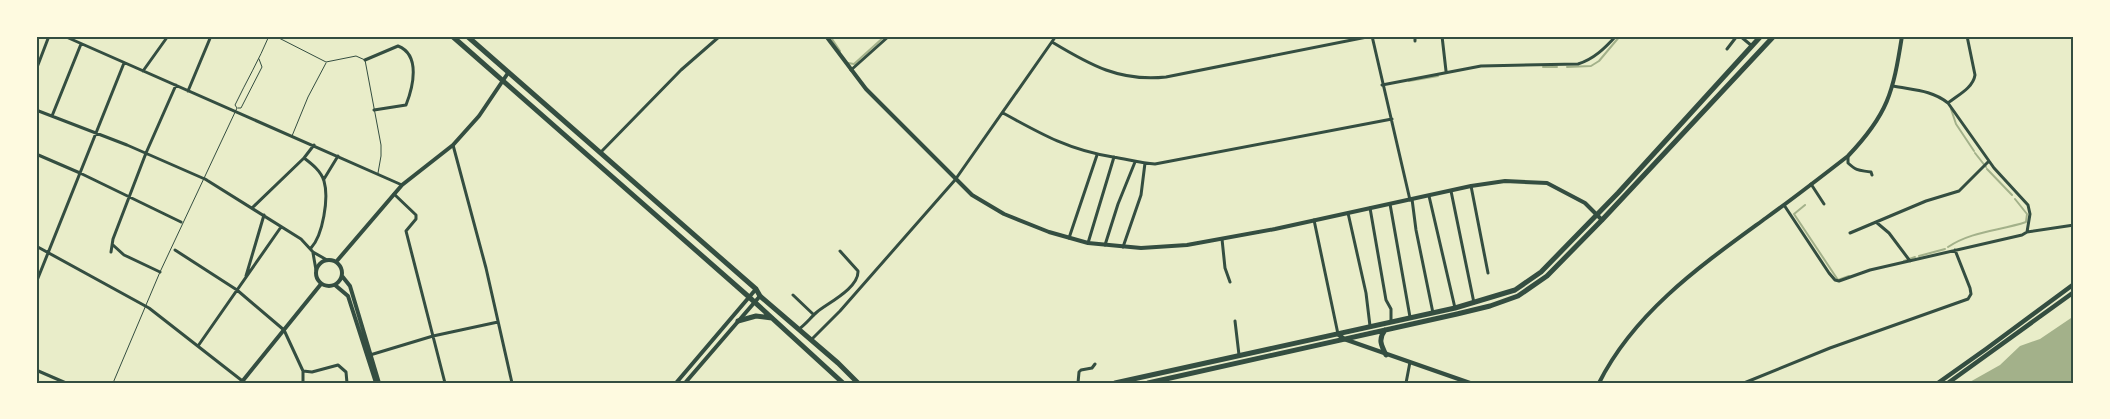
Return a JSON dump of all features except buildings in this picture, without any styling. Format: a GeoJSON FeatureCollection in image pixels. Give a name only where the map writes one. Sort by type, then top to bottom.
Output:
{"type":"FeatureCollection","features":[{"type":"Feature","properties":{"kind":"highway"},"geometry":{"type":"LineString","coordinates":[[452,36],[749,297],[843,383]]}},
{"type":"Feature","properties":{"kind":"highway"},"geometry":{"type":"LineString","coordinates":[[467,36],[756,290],[760,296],[858,383]]}},
{"type":"Feature","properties":{"kind":"highway"},"geometry":{"type":"LineString","coordinates":[[1115,383],[1475,304],[1508,292],[1528,282],[1541,272],[1597,214],[1761,36]]}},
{"type":"Feature","properties":{"kind":"highway"},"geometry":{"type":"LineString","coordinates":[[1148,383],[1476,310],[1518,296],[1547,276],[1774,36]]}},
{"type":"Feature","properties":{"kind":"highway"},"geometry":{"type":"LineString","coordinates":[[738,321],[756,316],[772,318]]}},
{"type":"Feature","properties":{"kind":"highway"},"geometry":{"type":"LineString","coordinates":[[1386,329],[1381,336],[1380,342],[1386,355]]}},
{"type":"Feature","properties":{"kind":"main road"},"geometry":{"type":"LineString","coordinates":[[1938,383],[2074,284]]}},
{"type":"Feature","properties":{"kind":"main road"},"geometry":{"type":"LineString","coordinates":[[1948,383],[2074,292]]}},
{"type":"Feature","properties":{"kind":"main road"},"geometry":{"type":"LineString","coordinates":[[1338,334],[1344,339],[1386,355],[1470,383]]}},
{"type":"Feature","properties":{"kind":"street"},"geometry":{"type":"LineString","coordinates":[[36,70],[49,36]]}},
{"type":"Feature","properties":{"kind":"street"},"geometry":{"type":"LineString","coordinates":[[64,36],[188,91],[236,109],[402,185]]}},
{"type":"Feature","properties":{"kind":"street"},"geometry":{"type":"LineString","coordinates":[[143,71],[168,36]]}},
{"type":"Feature","properties":{"kind":"street"},"geometry":{"type":"LineString","coordinates":[[188,91],[211,36]]}},
{"type":"Feature","properties":{"kind":"street"},"geometry":{"type":"LineString","coordinates":[[600,153],[681,70],[720,36]]}},
{"type":"Feature","properties":{"kind":"street"},"geometry":{"type":"LineString","coordinates":[[826,36],[850,70],[875,99],[954,180],[972,195],[997,210],[1049,232],[1088,243],[1123,247],[1170,247],[1222,239],[1471,186],[1505,181],[1547,183],[1573,195],[1602,220]]}},
{"type":"Feature","properties":{"kind":"street"},"geometry":{"type":"LineString","coordinates":[[850,70],[889,36]]}},
{"type":"Feature","properties":{"kind":"street"},"geometry":{"type":"LineString","coordinates":[[811,340],[840,311],[954,180],[1056,36]]}},
{"type":"Feature","properties":{"kind":"street"},"geometry":{"type":"LineString","coordinates":[[1052,42],[1082,61],[1099,68],[1124,76],[1147,79],[1166,77],[1372,36],[1382,85],[1411,200],[1433,313]]}},
{"type":"Feature","properties":{"kind":"street"},"geometry":{"type":"LineString","coordinates":[[1415,36],[1415,41]]}},
{"type":"Feature","properties":{"kind":"street"},"geometry":{"type":"LineString","coordinates":[[1442,36],[1446,72]]}},
{"type":"Feature","properties":{"kind":"street"},"geometry":{"type":"LineString","coordinates":[[1382,85],[1498,64],[1561,66],[1578,64],[1588,61],[1601,52],[1616,36]]}},
{"type":"Feature","properties":{"kind":"street"},"geometry":{"type":"LineString","coordinates":[[1728,49],[1739,36],[1752,46]]}},
{"type":"Feature","properties":{"kind":"street"},"geometry":{"type":"LineString","coordinates":[[1598,383],[1611,360],[1661,300],[1711,258],[1848,156],[1874,127],[1888,103],[1902,36]]}},
{"type":"Feature","properties":{"kind":"street"},"geometry":{"type":"LineString","coordinates":[[1948,103],[1974,81],[1975,75],[1967,36]]}},
{"type":"Feature","properties":{"kind":"street"},"geometry":{"type":"LineString","coordinates":[[52,116],[81,44]]}},
{"type":"Feature","properties":{"kind":"street"},"geometry":{"type":"LineString","coordinates":[[365,60],[398,46],[408,52],[413,65],[411,88],[406,104],[374,110]]}},
{"type":"Feature","properties":{"kind":"street"},"geometry":{"type":"LineString","coordinates":[[36,283],[124,63]]}},
{"type":"Feature","properties":{"kind":"street"},"geometry":{"type":"LineString","coordinates":[[336,262],[402,185],[453,144],[479,116],[508,73]]}},
{"type":"Feature","properties":{"kind":"street"},"geometry":{"type":"LineString","coordinates":[[111,252],[112,244],[146,153],[176,85]]}},
{"type":"Feature","properties":{"kind":"street"},"geometry":{"type":"LineString","coordinates":[[1893,86],[1929,92],[1939,96],[1948,103],[1989,161],[2028,205],[2030,214],[2027,232]]}},
{"type":"Feature","properties":{"kind":"street"},"geometry":{"type":"LineString","coordinates":[[36,110],[146,153],[205,179],[264,215],[311,248],[317,278],[322,284],[327,286],[335,285],[342,276],[342,268],[336,262],[327,260],[313,252]]}},
{"type":"Feature","properties":{"kind":"street"},"geometry":{"type":"LineString","coordinates":[[1003,113],[1064,145],[1097,155],[1155,164],[1392,119]]}},
{"type":"Feature","properties":{"kind":"street"},"geometry":{"type":"LineString","coordinates":[[453,144],[512,383]]}},
{"type":"Feature","properties":{"kind":"street"},"geometry":{"type":"LineString","coordinates":[[252,208],[304,158],[314,145]]}},
{"type":"Feature","properties":{"kind":"street"},"geometry":{"type":"LineString","coordinates":[[36,154],[181,222]]}},
{"type":"Feature","properties":{"kind":"street"},"geometry":{"type":"LineString","coordinates":[[1069,238],[1097,155]]}},
{"type":"Feature","properties":{"kind":"street"},"geometry":{"type":"LineString","coordinates":[[311,248],[318,237],[323,218],[324,179],[338,156]]}},
{"type":"Feature","properties":{"kind":"street"},"geometry":{"type":"LineString","coordinates":[[1848,156],[1848,163],[1855,170],[1871,172],[1872,175]]}},
{"type":"Feature","properties":{"kind":"street"},"geometry":{"type":"LineString","coordinates":[[1088,243],[1114,157]]}},
{"type":"Feature","properties":{"kind":"street"},"geometry":{"type":"LineString","coordinates":[[304,158],[312,164],[324,179]]}},
{"type":"Feature","properties":{"kind":"street"},"geometry":{"type":"LineString","coordinates":[[1850,232],[1959,191],[1989,161]]}},
{"type":"Feature","properties":{"kind":"street"},"geometry":{"type":"LineString","coordinates":[[1105,245],[1118,204],[1135,162]]}},
{"type":"Feature","properties":{"kind":"street"},"geometry":{"type":"LineString","coordinates":[[1123,247],[1141,195],[1145,163]]}},
{"type":"Feature","properties":{"kind":"street"},"geometry":{"type":"LineString","coordinates":[[1811,184],[1824,204]]}},
{"type":"Feature","properties":{"kind":"street"},"geometry":{"type":"LineString","coordinates":[[1471,186],[1488,273]]}},
{"type":"Feature","properties":{"kind":"street"},"geometry":{"type":"LineString","coordinates":[[1451,191],[1475,304]]}},
{"type":"Feature","properties":{"kind":"street"},"geometry":{"type":"LineString","coordinates":[[394,194],[416,215],[416,219],[406,231],[445,383]]}},
{"type":"Feature","properties":{"kind":"street"},"geometry":{"type":"LineString","coordinates":[[1430,196],[1455,308]]}},
{"type":"Feature","properties":{"kind":"street"},"geometry":{"type":"LineString","coordinates":[[1390,204],[1410,317]]}},
{"type":"Feature","properties":{"kind":"street"},"geometry":{"type":"LineString","coordinates":[[1784,205],[1835,280],[2052,226],[2074,225]]}},
{"type":"Feature","properties":{"kind":"street"},"geometry":{"type":"LineString","coordinates":[[1370,208],[1386,300],[1391,309],[1391,321]]}},
{"type":"Feature","properties":{"kind":"street"},"geometry":{"type":"LineString","coordinates":[[1348,213],[1366,293],[1370,326]]}},
{"type":"Feature","properties":{"kind":"street"},"geometry":{"type":"LineString","coordinates":[[245,279],[264,215]]}},
{"type":"Feature","properties":{"kind":"street"},"geometry":{"type":"LineString","coordinates":[[1314,220],[1338,334]]}},
{"type":"Feature","properties":{"kind":"street"},"geometry":{"type":"LineString","coordinates":[[1876,222],[1889,233],[1910,261]]}},
{"type":"Feature","properties":{"kind":"street"},"geometry":{"type":"LineString","coordinates":[[198,346],[281,227]]}},
{"type":"Feature","properties":{"kind":"street"},"geometry":{"type":"LineString","coordinates":[[1222,239],[1225,268],[1230,282]]}},
{"type":"Feature","properties":{"kind":"street"},"geometry":{"type":"LineString","coordinates":[[112,244],[124,255],[160,272]]}},
{"type":"Feature","properties":{"kind":"street"},"geometry":{"type":"LineString","coordinates":[[36,246],[146,306],[243,382],[322,284]]}},
{"type":"Feature","properties":{"kind":"street"},"geometry":{"type":"LineString","coordinates":[[175,250],[237,290],[284,330],[303,371],[303,383]]}},
{"type":"Feature","properties":{"kind":"street"},"geometry":{"type":"LineString","coordinates":[[1744,383],[1830,348],[1968,299],[1971,294],[1970,288],[1955,250]]}},
{"type":"Feature","properties":{"kind":"street"},"geometry":{"type":"LineString","coordinates":[[799,330],[814,315],[841,296],[855,281],[858,275],[854,265],[840,251]]}},
{"type":"Feature","properties":{"kind":"street"},"geometry":{"type":"LineString","coordinates":[[316,270],[320,263],[327,260]]}},
{"type":"Feature","properties":{"kind":"street"},"geometry":{"type":"LineString","coordinates":[[342,276],[350,286],[377,383]]}},
{"type":"Feature","properties":{"kind":"street"},"geometry":{"type":"LineString","coordinates":[[335,285],[348,296],[369,356]]}},
{"type":"Feature","properties":{"kind":"street"},"geometry":{"type":"LineString","coordinates":[[676,383],[756,290]]}},
{"type":"Feature","properties":{"kind":"street"},"geometry":{"type":"LineString","coordinates":[[792,295],[814,315]]}},
{"type":"Feature","properties":{"kind":"street"},"geometry":{"type":"LineString","coordinates":[[685,383],[760,296]]}},
{"type":"Feature","properties":{"kind":"street"},"geometry":{"type":"LineString","coordinates":[[1235,321],[1239,355]]}},
{"type":"Feature","properties":{"kind":"street"},"geometry":{"type":"LineString","coordinates":[[369,356],[433,336],[498,322]]}},
{"type":"Feature","properties":{"kind":"street"},"geometry":{"type":"LineString","coordinates":[[1406,383],[1410,362]]}},
{"type":"Feature","properties":{"kind":"street"},"geometry":{"type":"LineString","coordinates":[[1078,383],[1079,372],[1092,368],[1094,364]]}},
{"type":"Feature","properties":{"kind":"street"},"geometry":{"type":"LineString","coordinates":[[303,371],[312,372],[338,365],[346,372],[347,383]]}},
{"type":"Feature","properties":{"kind":"street"},"geometry":{"type":"LineString","coordinates":[[36,370],[66,383]]}},
{"type":"Feature","properties":{"kind":"lane"},"geometry":{"type":"LineString","coordinates":[[113,383],[160,272],[236,109],[235,105],[242,89],[259,59],[269,36]]}},
{"type":"Feature","properties":{"kind":"lane"},"geometry":{"type":"LineString","coordinates":[[275,36],[326,62],[356,56],[365,60],[381,145],[382,156],[378,173]]}},
{"type":"Feature","properties":{"kind":"lane"},"geometry":{"type":"LineString","coordinates":[[236,109],[241,108],[262,67],[259,59]]}},
{"type":"Feature","properties":{"kind":"lane"},"geometry":{"type":"LineString","coordinates":[[292,136],[326,62]]}},
{"type":"Feature","properties":{"kind":"shaded area"},"geometry":{"type":"Polygon","coordinates":[[[2074,316],[2074,383],[1968,383],[2000,365],[2020,346],[2040,339],[2074,316]]]}},
{"type":"Feature","properties":{"kind":"waterway"},"geometry":{"type":"LineString","coordinates":[[830,36],[840,51]]}},
{"type":"Feature","properties":{"kind":"waterway"},"geometry":{"type":"LineString","coordinates":[[848,63],[854,64],[885,36]]}},
{"type":"Feature","properties":{"kind":"waterway"},"geometry":{"type":"LineString","coordinates":[[1567,67],[1591,66],[1599,61],[1620,36]]}},
{"type":"Feature","properties":{"kind":"waterway"},"geometry":{"type":"LineString","coordinates":[[1543,67],[1557,67]]}},
{"type":"Feature","properties":{"kind":"waterway"},"geometry":{"type":"LineString","coordinates":[[1409,81],[1438,76]]}},
{"type":"Feature","properties":{"kind":"waterway"},"geometry":{"type":"LineString","coordinates":[[1951,109],[1956,124],[1974,151]]}},
{"type":"Feature","properties":{"kind":"waterway"},"geometry":{"type":"LineString","coordinates":[[1975,153],[1986,167]]}},
{"type":"Feature","properties":{"kind":"waterway"},"geometry":{"type":"LineString","coordinates":[[1987,169],[2012,195]]}},
{"type":"Feature","properties":{"kind":"waterway"},"geometry":{"type":"LineString","coordinates":[[1948,247],[1976,234],[2026,222],[2027,214],[2015,199]]}},
{"type":"Feature","properties":{"kind":"waterway"},"geometry":{"type":"LineString","coordinates":[[1805,205],[1794,214],[1838,280],[1849,276]]}},
{"type":"Feature","properties":{"kind":"waterway"},"geometry":{"type":"LineString","coordinates":[[1919,256],[1945,249]]}},
{"type":"Feature","properties":{"kind":"waterway"},"geometry":{"type":"LineString","coordinates":[[1904,261],[1915,257]]}}]}
